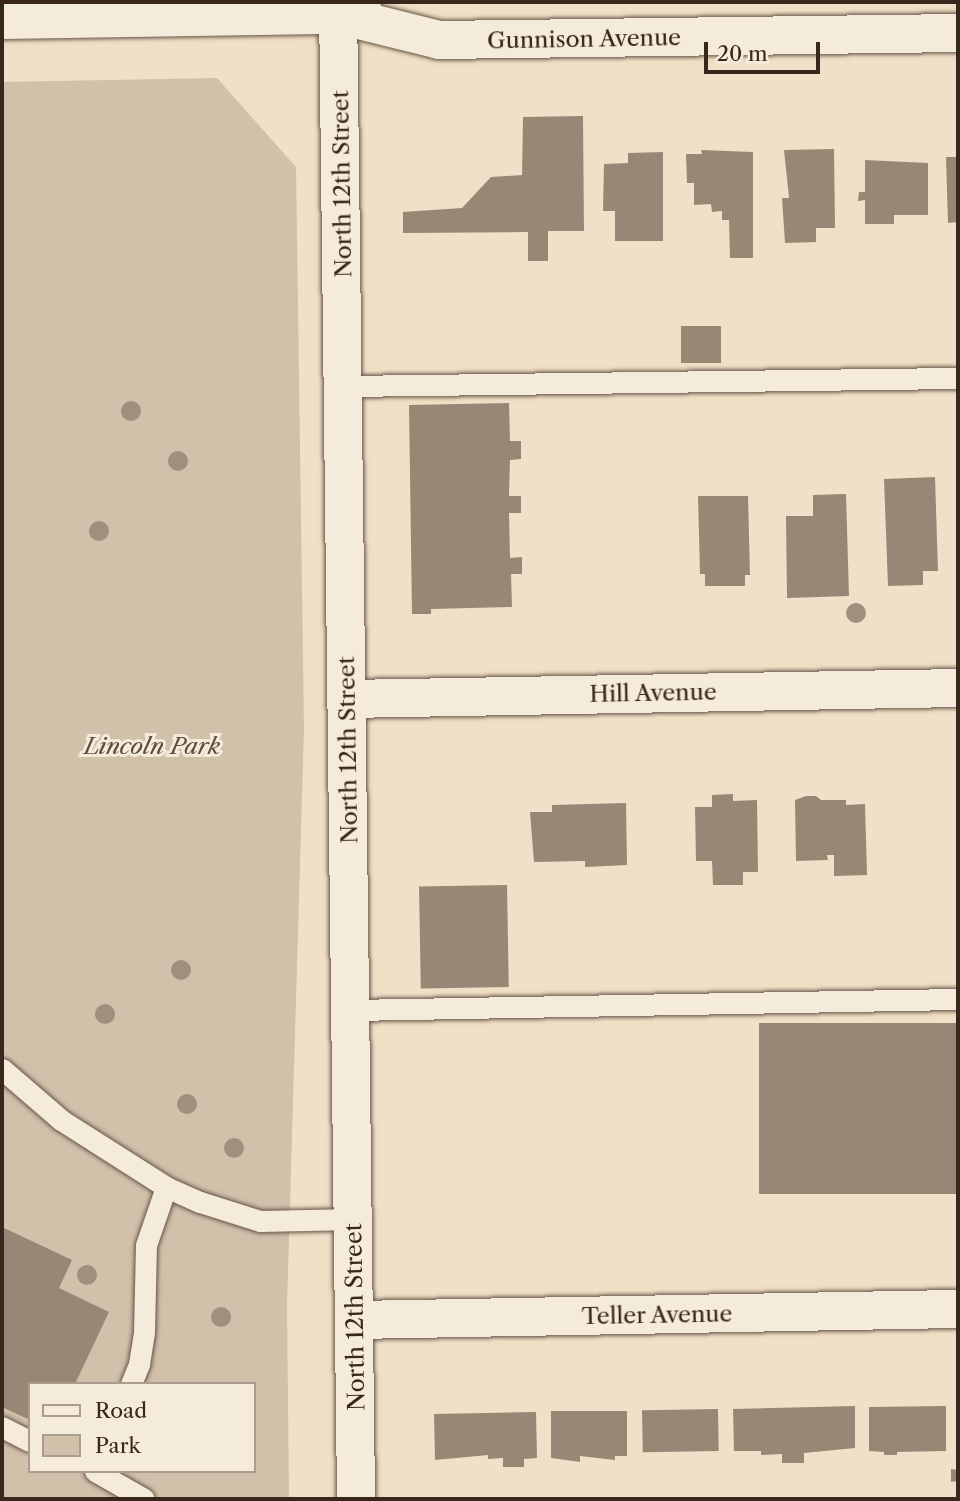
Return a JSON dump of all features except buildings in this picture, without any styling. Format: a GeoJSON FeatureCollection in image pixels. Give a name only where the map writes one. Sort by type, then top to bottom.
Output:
{"type":"FeatureCollection","features":[{"type":"Feature","properties":{"kind":"street","name":"Gunnison Avenue"},"geometry":{"type":"LineString","coordinates":[[2,20],[339,8],[392,2]]}},
{"type":"Feature","properties":{"kind":"street","name":"Gunnison Avenue"},"geometry":{"type":"LineString","coordinates":[[339,8],[439,40],[958,33]]}},
{"type":"Feature","properties":{"kind":"street","name":"North 12th Street"},"geometry":{"type":"LineString","coordinates":[[339,8],[356,1499]]}},
{"type":"Feature","properties":{"kind":"street","name":"Hill Avenue"},"geometry":{"type":"LineString","coordinates":[[348,699],[958,688]]}},
{"type":"Feature","properties":{"kind":"street","name":"Teller Avenue"},"geometry":{"type":"LineString","coordinates":[[355,1320],[958,1309]]}},
{"type":"Feature","properties":{"kind":"lane"},"geometry":{"type":"LineString","coordinates":[[345,386],[958,378]]}},
{"type":"Feature","properties":{"kind":"lane"},"geometry":{"type":"LineString","coordinates":[[351,1010],[958,999]]}},
{"type":"Feature","properties":{"kind":"lane"},"geometry":{"type":"LineString","coordinates":[[2,1069],[61,1120],[166,1187],[260,1221],[354,1219]]}},
{"type":"Feature","properties":{"kind":"lane"},"geometry":{"type":"LineString","coordinates":[[132,1382],[139,1364],[144,1332],[146,1245],[166,1187]]}},
{"type":"Feature","properties":{"kind":"lane"},"geometry":{"type":"LineString","coordinates":[[2,1427],[28,1440]]}},
{"type":"Feature","properties":{"kind":"lane"},"geometry":{"type":"LineString","coordinates":[[98,1473],[144,1499]]}},
{"type":"Feature","properties":{"kind":"green space","name":"Lincoln Park"},"geometry":{"type":"Polygon","coordinates":[[[217,78],[296,167],[304,728],[287,1306],[289,1499],[2,1499],[2,82],[217,78]]]}}]}
